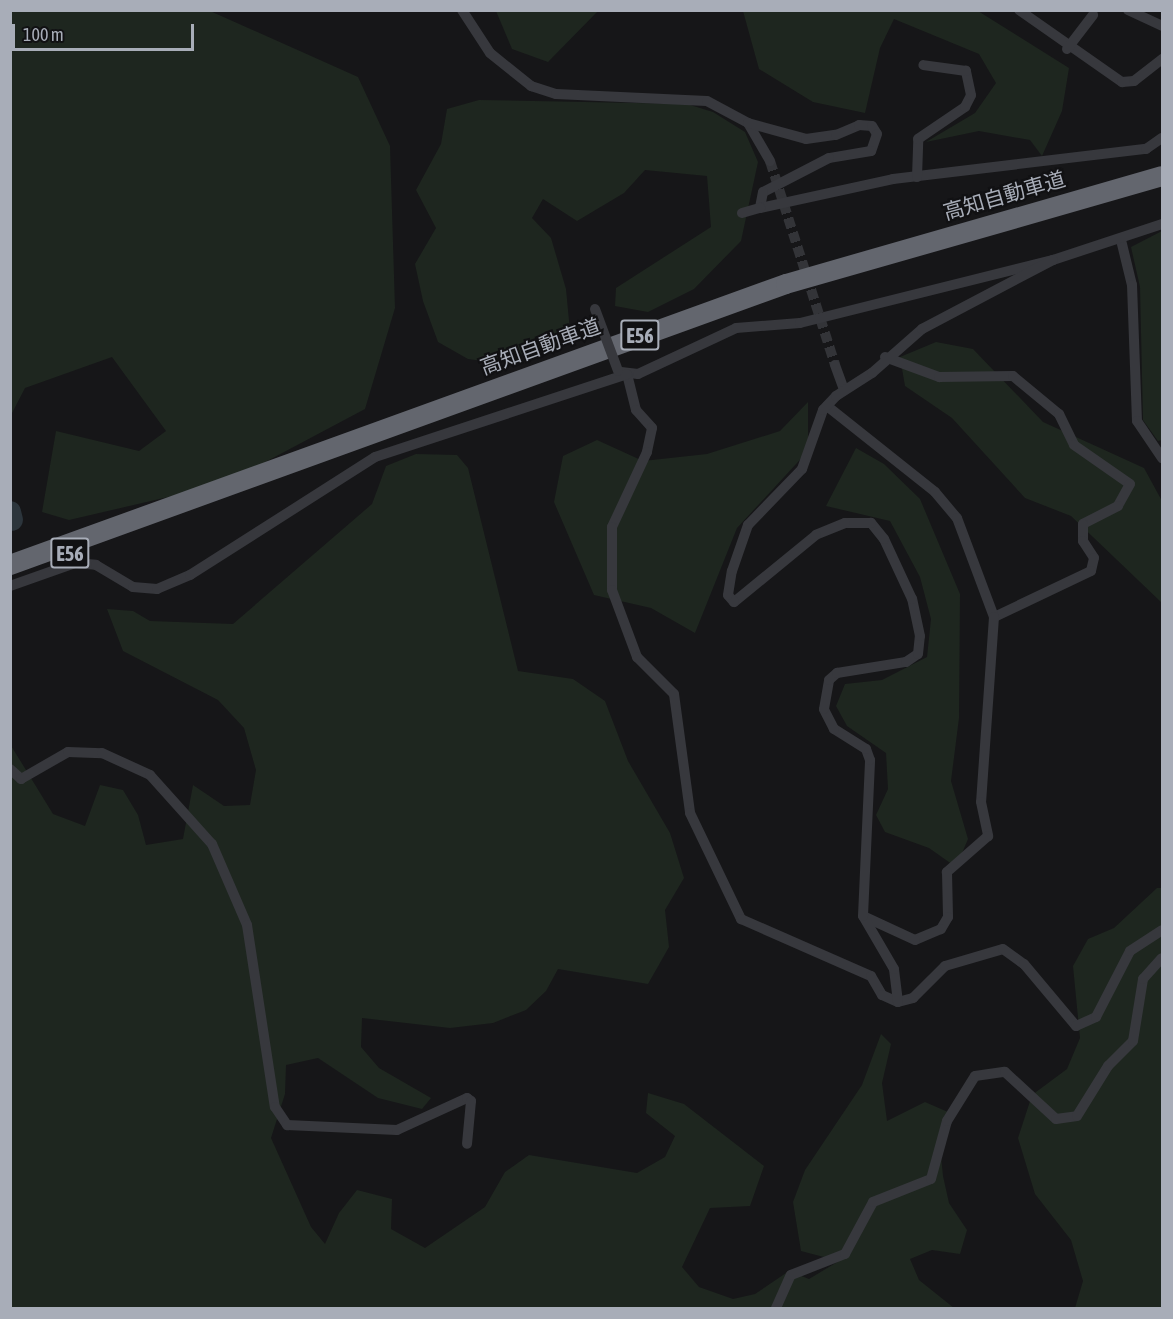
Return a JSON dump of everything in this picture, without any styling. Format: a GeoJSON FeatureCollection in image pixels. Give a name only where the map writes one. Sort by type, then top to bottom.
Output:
{"type":"FeatureCollection","features":[{"type":"Feature","properties":{"kind":"highway","name":"高知自動車道"},"geometry":{"type":"LineString","coordinates":[[10,575],[128,528],[786,284],[1162,176]]}},
{"type":"Feature","properties":{"kind":"highway","name":"高知自動車道"},"geometry":{"type":"LineString","coordinates":[[10,565],[128,528],[798,292],[1162,186]]}},
{"type":"Feature","properties":{"kind":"street"},"geometry":{"type":"LineString","coordinates":[[462,10],[490,53],[543,92],[693,99],[748,123],[806,139],[836,135],[859,125],[872,126],[877,134],[871,151],[829,159],[763,192],[760,208]]}},
{"type":"Feature","properties":{"kind":"street"},"geometry":{"type":"LineString","coordinates":[[1019,10],[1068,49],[1122,82],[1134,81],[1162,59]]}},
{"type":"Feature","properties":{"kind":"street"},"geometry":{"type":"LineString","coordinates":[[1128,10],[1162,26]]}},
{"type":"Feature","properties":{"kind":"street"},"geometry":{"type":"LineString","coordinates":[[1068,49],[1094,15]]}},
{"type":"Feature","properties":{"kind":"street"},"geometry":{"type":"LineString","coordinates":[[917,177],[918,138],[965,107],[971,95],[966,71],[923,65]]}},
{"type":"Feature","properties":{"kind":"street"},"geometry":{"type":"LineString","coordinates":[[748,123],[770,161]]}},
{"type":"Feature","properties":{"kind":"street"},"geometry":{"type":"LineString","coordinates":[[742,213],[917,177],[1146,149],[1162,138]]}},
{"type":"Feature","properties":{"kind":"street"},"geometry":{"type":"LineString","coordinates":[[10,586],[75,563],[96,565],[133,587],[157,589],[190,575],[375,457],[623,372],[736,328],[800,322],[1053,260],[1121,240],[1162,224]]}},
{"type":"Feature","properties":{"kind":"street"},"geometry":{"type":"LineString","coordinates":[[1121,240],[1132,285],[1137,421],[1162,458]]}},
{"type":"Feature","properties":{"kind":"street"},"geometry":{"type":"LineString","coordinates":[[898,1002],[894,969],[863,916],[870,760],[866,750],[834,729],[824,709],[829,680],[837,673],[906,663],[918,654],[920,636],[912,599],[885,539],[871,523],[845,523],[816,535],[748,593],[734,602],[728,595],[748,525],[802,469],[827,406],[885,357],[947,314],[1053,260]]}},
{"type":"Feature","properties":{"kind":"street"},"geometry":{"type":"LineString","coordinates":[[595,309],[623,372],[636,410],[652,428],[647,452],[612,527],[612,590],[637,657],[674,694],[690,813],[741,919],[871,976],[882,995],[898,1002],[913,998],[945,966],[1003,949],[1024,964],[1066,1021],[1083,1026],[1101,1009],[1126,956],[1162,930]]}},
{"type":"Feature","properties":{"kind":"street"},"geometry":{"type":"LineString","coordinates":[[885,357],[939,377],[1013,376],[1059,414],[1074,445],[1130,484],[1118,507],[1083,524],[1083,541],[1094,558],[1091,571],[994,616]]}},
{"type":"Feature","properties":{"kind":"street"},"geometry":{"type":"LineString","coordinates":[[835,365],[844,390]]}},
{"type":"Feature","properties":{"kind":"street"},"geometry":{"type":"LineString","coordinates":[[827,406],[935,492],[957,518],[994,616],[981,802],[988,837],[946,872],[948,917],[941,929],[915,940],[863,916]]}},
{"type":"Feature","properties":{"kind":"street"},"geometry":{"type":"LineString","coordinates":[[10,769],[21,779],[68,752],[102,753],[150,775],[212,844],[247,925],[275,1107],[287,1125],[397,1130],[467,1098],[471,1101],[467,1144]]}},
{"type":"Feature","properties":{"kind":"street"},"geometry":{"type":"LineString","coordinates":[[776,1308],[791,1275],[845,1254],[873,1202],[931,1179],[947,1121],[975,1076],[1005,1072],[1056,1119],[1077,1116],[1108,1066],[1133,1041],[1143,979],[1162,958]]}},
{"type":"Feature","properties":{"kind":"shaded area"},"geometry":{"type":"Polygon","coordinates":[[[11,11],[210,11],[358,77],[390,146],[395,308],[365,409],[224,484],[69,520],[42,512],[56,431],[139,451],[166,431],[112,357],[25,388],[11,415],[11,11]]]}},
{"type":"Feature","properties":{"kind":"shaded area"},"geometry":{"type":"Polygon","coordinates":[[[496,11],[598,11],[548,62],[512,49],[496,11]]]}},
{"type":"Feature","properties":{"kind":"shaded area"},"geometry":{"type":"Polygon","coordinates":[[[743,11],[978,11],[1069,68],[1062,111],[1042,156],[1030,140],[979,131],[926,142],[975,113],[996,83],[979,54],[894,19],[880,48],[865,113],[813,102],[759,69],[743,11]]]}},
{"type":"Feature","properties":{"kind":"shaded area"},"geometry":{"type":"Polygon","coordinates":[[[479,100],[687,104],[713,112],[745,132],[758,162],[741,241],[694,289],[648,312],[615,306],[616,288],[711,227],[707,176],[645,170],[624,193],[577,221],[543,199],[532,218],[551,238],[566,289],[570,331],[534,351],[491,362],[468,359],[438,342],[423,301],[415,264],[436,228],[416,190],[441,144],[447,109],[479,100]]]}},
{"type":"Feature","properties":{"kind":"shaded area"},"geometry":{"type":"Polygon","coordinates":[[[1162,231],[1162,440],[1158,441],[1143,420],[1140,287],[1131,247],[1162,231]]]}},
{"type":"Feature","properties":{"kind":"shaded area"},"geometry":{"type":"Polygon","coordinates":[[[936,342],[973,349],[1043,422],[1144,468],[1162,501],[1162,603],[1071,516],[1025,498],[952,418],[905,386],[900,357],[936,342]]]}},
{"type":"Feature","properties":{"kind":"shaded area"},"geometry":{"type":"Polygon","coordinates":[[[808,402],[808,451],[737,528],[695,633],[651,608],[594,595],[554,502],[563,456],[597,440],[643,461],[707,454],[780,431],[808,402]]]}},
{"type":"Feature","properties":{"kind":"shaded area"},"geometry":{"type":"Polygon","coordinates":[[[856,448],[884,464],[920,499],[960,594],[959,718],[951,781],[968,839],[956,867],[929,848],[885,832],[876,815],[888,789],[886,753],[847,726],[836,706],[845,684],[882,680],[927,657],[931,619],[920,577],[890,521],[826,506],[856,448]]]}},
{"type":"Feature","properties":{"kind":"shaded area"},"geometry":{"type":"Polygon","coordinates":[[[416,454],[457,455],[468,468],[518,671],[573,679],[605,701],[628,761],[670,833],[684,878],[665,910],[669,947],[648,984],[558,969],[546,991],[526,1010],[493,1023],[450,1028],[362,1018],[361,1047],[379,1068],[431,1098],[422,1109],[378,1098],[318,1058],[286,1065],[285,1094],[271,1138],[311,1227],[325,1244],[339,1213],[357,1190],[392,1199],[391,1229],[425,1248],[485,1207],[505,1172],[529,1155],[637,1173],[665,1157],[675,1136],[646,1113],[648,1093],[684,1104],[764,1166],[750,1206],[710,1208],[682,1267],[699,1287],[733,1299],[755,1294],[789,1271],[809,1279],[839,1261],[801,1251],[793,1202],[805,1170],[862,1085],[881,1034],[891,1044],[882,1083],[887,1121],[925,1102],[948,1112],[939,1136],[943,1176],[949,1203],[967,1230],[960,1254],[932,1250],[910,1259],[919,1280],[954,1308],[11,1308],[10,744],[53,814],[85,826],[100,785],[123,790],[138,815],[146,845],[183,839],[193,785],[224,806],[250,805],[256,770],[244,728],[218,700],[123,651],[107,609],[133,611],[150,621],[233,624],[372,504],[386,466],[416,454]]]}},
{"type":"Feature","properties":{"kind":"shaded area"},"geometry":{"type":"Polygon","coordinates":[[[1157,888],[1162,888],[1162,1308],[1075,1308],[1083,1281],[1071,1240],[1035,1194],[1018,1138],[1032,1095],[1067,1069],[1080,1038],[1073,966],[1088,939],[1114,928],[1157,888]]]}},
{"type":"Feature","properties":{"kind":"waterway"},"geometry":{"type":"LineString","coordinates":[[10,512],[12,520]]}},
{"type":"Feature","properties":{"kind":"tunnel"},"geometry":{"type":"LineString","coordinates":[[770,161],[835,365]]}}]}
